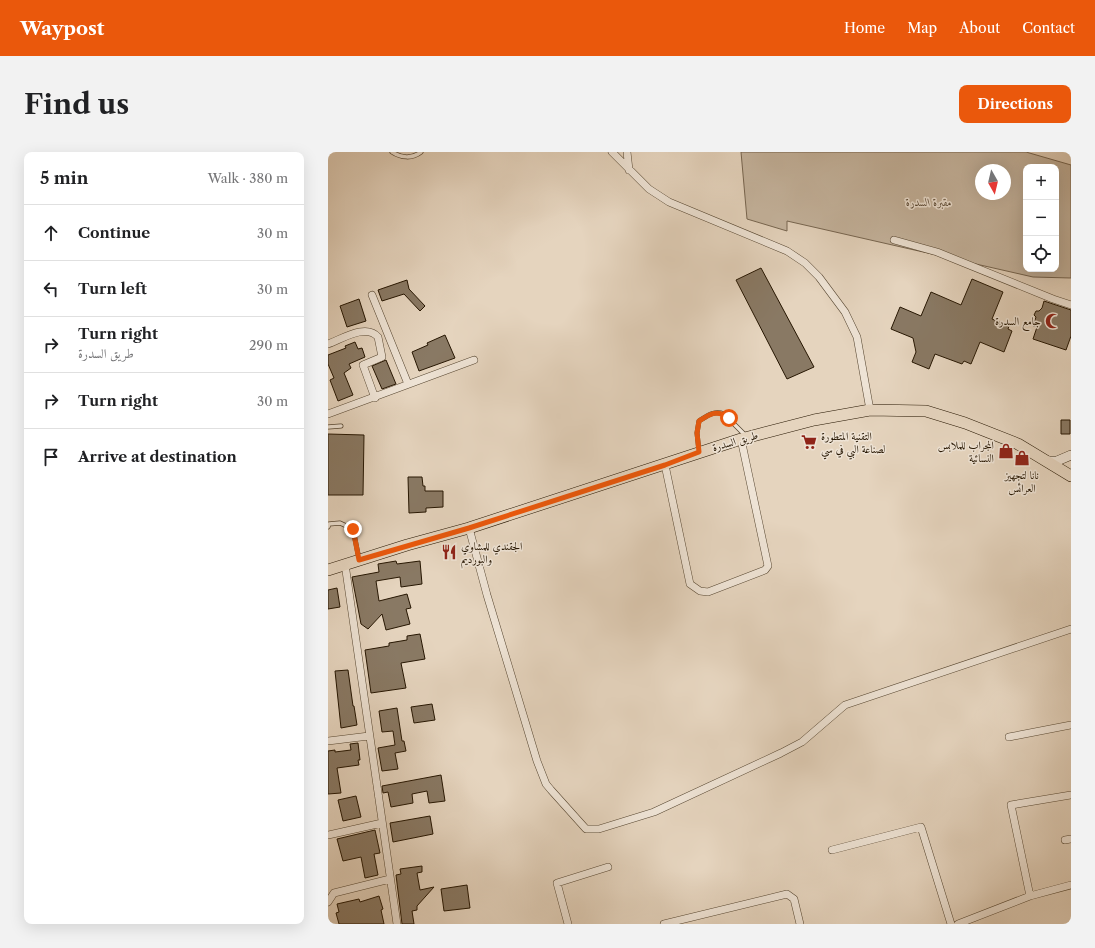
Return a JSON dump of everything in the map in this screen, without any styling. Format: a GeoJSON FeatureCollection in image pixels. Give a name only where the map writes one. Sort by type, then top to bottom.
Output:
{"type":"FeatureCollection","features":[{"type":"Feature","properties":{"kind":"main road","name":"طريق السدرة"},"geometry":{"type":"LineString","coordinates":[[328,570],[469,528],[744,438],[814,420],[870,410],[907,409],[926,411],[965,422],[1018,444],[1071,476]]}},
{"type":"Feature","properties":{"kind":"street"},"geometry":{"type":"LineString","coordinates":[[612,152],[649,189],[670,202],[787,251],[804,262],[819,277],[845,312],[857,337],[870,410]]}},
{"type":"Feature","properties":{"kind":"street"},"geometry":{"type":"LineString","coordinates":[[627,152],[629,170]]}},
{"type":"Feature","properties":{"kind":"street"},"geometry":{"type":"LineString","coordinates":[[894,240],[937,252],[1071,305]]}},
{"type":"Feature","properties":{"kind":"street"},"geometry":{"type":"LineString","coordinates":[[372,295],[408,384]]}},
{"type":"Feature","properties":{"kind":"street"},"geometry":{"type":"LineString","coordinates":[[328,344],[362,331],[376,334],[381,344],[382,356],[363,365],[375,398]]}},
{"type":"Feature","properties":{"kind":"street"},"geometry":{"type":"LineString","coordinates":[[328,414],[375,398],[408,384],[474,360]]}},
{"type":"Feature","properties":{"kind":"street"},"geometry":{"type":"LineString","coordinates":[[665,465],[690,584],[693,588],[708,592],[765,570],[768,566],[744,438]]}},
{"type":"Feature","properties":{"kind":"street"},"geometry":{"type":"LineString","coordinates":[[1045,461],[1057,461],[1071,455]]}},
{"type":"Feature","properties":{"kind":"street"},"geometry":{"type":"LineString","coordinates":[[469,528],[487,595],[537,761],[546,784],[556,798],[586,829],[589,830],[599,829],[654,812],[781,753],[802,742],[845,705],[1071,630]]}},
{"type":"Feature","properties":{"kind":"street"},"geometry":{"type":"LineString","coordinates":[[345,564],[397,924]]}},
{"type":"Feature","properties":{"kind":"street"},"geometry":{"type":"LineString","coordinates":[[1009,737],[1071,725]]}},
{"type":"Feature","properties":{"kind":"street"},"geometry":{"type":"LineString","coordinates":[[328,741],[369,736]]}},
{"type":"Feature","properties":{"kind":"street"},"geometry":{"type":"LineString","coordinates":[[1030,896],[1011,805],[1071,795]]}},
{"type":"Feature","properties":{"kind":"street"},"geometry":{"type":"LineString","coordinates":[[328,835],[382,823]]}},
{"type":"Feature","properties":{"kind":"street"},"geometry":{"type":"LineString","coordinates":[[832,850],[921,827],[951,924]]}},
{"type":"Feature","properties":{"kind":"street"},"geometry":{"type":"LineString","coordinates":[[568,924],[557,883],[608,868]]}},
{"type":"Feature","properties":{"kind":"street"},"geometry":{"type":"LineString","coordinates":[[328,902],[334,893],[390,879]]}},
{"type":"Feature","properties":{"kind":"street"},"geometry":{"type":"LineString","coordinates":[[958,924],[1030,896],[1071,885]]}},
{"type":"Feature","properties":{"kind":"street"},"geometry":{"type":"LineString","coordinates":[[664,924],[787,894],[794,899],[800,924]]}},
{"type":"Feature","properties":{"kind":"lane"},"geometry":{"type":"LineString","coordinates":[[392,152],[396,155],[410,157],[416,156],[421,152]]}},
{"type":"Feature","properties":{"kind":"lane"},"geometry":{"type":"LineString","coordinates":[[699,452],[697,433],[699,421],[712,413],[719,412],[724,414],[744,438]]}},
{"type":"Feature","properties":{"kind":"lane"},"geometry":{"type":"LineString","coordinates":[[328,427],[341,426]]}},
{"type":"Feature","properties":{"kind":"lane"},"geometry":{"type":"LineString","coordinates":[[328,524],[340,523],[353,529],[359,560]]}},
{"type":"Feature","properties":{"kind":"green space","name":"مقبرة السدرة"},"geometry":{"type":"Polygon","coordinates":[[[741,152],[1026,152],[1071,165],[1071,278],[1033,277],[787,221],[787,231],[747,219],[741,152]]]}},
{"type":"Feature","properties":{"kind":"building"},"geometry":{"type":"Polygon","coordinates":[[[761,268],[814,367],[787,379],[736,280],[761,268]]]}},
{"type":"Feature","properties":{"kind":"building"},"geometry":{"type":"Polygon","coordinates":[[[972,279],[1003,292],[992,319],[1009,326],[1008,329],[1012,331],[1004,352],[980,342],[971,364],[964,361],[962,364],[935,354],[929,369],[912,362],[916,352],[913,338],[891,329],[900,307],[921,316],[931,292],[961,305],[972,279]]]}},
{"type":"Feature","properties":{"kind":"building"},"geometry":{"type":"Polygon","coordinates":[[[407,280],[409,289],[425,306],[420,311],[404,294],[382,301],[378,290],[407,280]]]}},
{"type":"Feature","properties":{"kind":"building"},"geometry":{"type":"Polygon","coordinates":[[[359,299],[366,321],[347,327],[340,306],[359,299]]]}},
{"type":"Feature","properties":{"kind":"building","name":"جامع السدرة"},"geometry":{"type":"Polygon","coordinates":[[[1044,301],[1071,310],[1071,336],[1066,350],[1033,339],[1037,327],[1033,326],[1036,317],[1034,315],[1036,311],[1039,311],[1042,308],[1044,301]]]}},
{"type":"Feature","properties":{"kind":"building"},"geometry":{"type":"Polygon","coordinates":[[[445,335],[455,358],[419,371],[412,352],[445,335]]]}},
{"type":"Feature","properties":{"kind":"building"},"geometry":{"type":"Polygon","coordinates":[[[355,342],[358,349],[362,348],[365,357],[349,364],[351,368],[344,373],[353,395],[338,401],[330,380],[334,378],[328,364],[328,355],[346,348],[345,346],[355,342]]]}},
{"type":"Feature","properties":{"kind":"building"},"geometry":{"type":"Polygon","coordinates":[[[386,360],[396,384],[382,389],[372,366],[386,360]]]}},
{"type":"Feature","properties":{"kind":"building"},"geometry":{"type":"Polygon","coordinates":[[[1061,420],[1070,420],[1070,434],[1061,434],[1061,420]]]}},
{"type":"Feature","properties":{"kind":"building"},"geometry":{"type":"Polygon","coordinates":[[[328,434],[364,435],[363,495],[328,495],[328,434]]]}},
{"type":"Feature","properties":{"kind":"building"},"geometry":{"type":"Polygon","coordinates":[[[408,477],[422,477],[425,491],[443,491],[443,507],[426,508],[426,512],[409,513],[408,477]]]}},
{"type":"Feature","properties":{"kind":"building"},"geometry":{"type":"Polygon","coordinates":[[[396,561],[397,564],[420,561],[422,584],[401,587],[400,577],[376,581],[379,601],[407,594],[411,608],[406,609],[410,624],[386,630],[382,614],[368,629],[361,624],[352,577],[379,572],[378,564],[396,561]]]}},
{"type":"Feature","properties":{"kind":"building"},"geometry":{"type":"Polygon","coordinates":[[[337,588],[340,607],[328,609],[328,590],[337,588]]]}},
{"type":"Feature","properties":{"kind":"building"},"geometry":{"type":"Polygon","coordinates":[[[420,634],[425,659],[401,663],[406,688],[371,693],[365,650],[389,646],[389,643],[407,640],[407,636],[420,634]]]}},
{"type":"Feature","properties":{"kind":"building"},"geometry":{"type":"Polygon","coordinates":[[[348,670],[357,725],[341,728],[335,671],[348,670]]]}},
{"type":"Feature","properties":{"kind":"building"},"geometry":{"type":"Polygon","coordinates":[[[432,704],[435,720],[414,723],[411,707],[432,704]]]}},
{"type":"Feature","properties":{"kind":"building"},"geometry":{"type":"Polygon","coordinates":[[[397,708],[402,741],[404,741],[406,751],[395,753],[398,769],[382,771],[378,748],[395,745],[393,731],[382,732],[379,711],[397,708]]]}},
{"type":"Feature","properties":{"kind":"building"},"geometry":{"type":"Polygon","coordinates":[[[358,743],[360,760],[358,760],[359,765],[337,768],[341,793],[328,794],[328,751],[335,750],[335,752],[351,750],[350,744],[358,743]]]}},
{"type":"Feature","properties":{"kind":"building"},"geometry":{"type":"Polygon","coordinates":[[[441,775],[445,801],[429,803],[427,791],[412,794],[413,803],[391,807],[388,792],[383,793],[382,786],[441,775]]]}},
{"type":"Feature","properties":{"kind":"building"},"geometry":{"type":"Polygon","coordinates":[[[356,796],[361,817],[343,821],[338,800],[356,796]]]}},
{"type":"Feature","properties":{"kind":"building"},"geometry":{"type":"Polygon","coordinates":[[[430,816],[433,834],[393,842],[390,823],[430,816]]]}},
{"type":"Feature","properties":{"kind":"building"},"geometry":{"type":"Polygon","coordinates":[[[375,830],[380,853],[374,854],[378,875],[365,878],[361,857],[343,861],[337,839],[375,830]]]}},
{"type":"Feature","properties":{"kind":"building"},"geometry":{"type":"Polygon","coordinates":[[[422,866],[422,872],[417,873],[420,890],[434,887],[417,906],[417,910],[412,911],[414,924],[402,924],[396,875],[401,874],[400,869],[422,866]]]}},
{"type":"Feature","properties":{"kind":"building"},"geometry":{"type":"Polygon","coordinates":[[[467,885],[470,908],[444,911],[441,889],[467,885]]]}},
{"type":"Feature","properties":{"kind":"building"},"geometry":{"type":"Polygon","coordinates":[[[379,896],[383,909],[381,910],[384,924],[339,924],[336,913],[339,912],[337,904],[359,899],[360,902],[379,896]]]}},
{"type":"Feature","properties":{"kind":"place","name":"جامع السدرة"},"geometry":{"type":"Point","coordinates":[1053,321]}},
{"type":"Feature","properties":{"kind":"place","name":"التقنية المتطورة لصناعة البي في سي"},"geometry":{"type":"Point","coordinates":[809,442]}},
{"type":"Feature","properties":{"kind":"place","name":"المجراب للملابس النسائية"},"geometry":{"type":"Point","coordinates":[1006,451]}},
{"type":"Feature","properties":{"kind":"place","name":"نانا لتجهيز العرائس"},"geometry":{"type":"Point","coordinates":[1022,458]}},
{"type":"Feature","properties":{"kind":"place","name":"الجقندي للمشاوي والبورديم"},"geometry":{"type":"Point","coordinates":[449,552]}},
{"type":"Feature","properties":{"kind":"route"},"geometry":{"type":"LineString","coordinates":[[353,529],[359,560],[407,544],[469,528],[665,465],[699,452],[697,433],[699,421],[712,413],[719,412],[729,418]]}}]}
